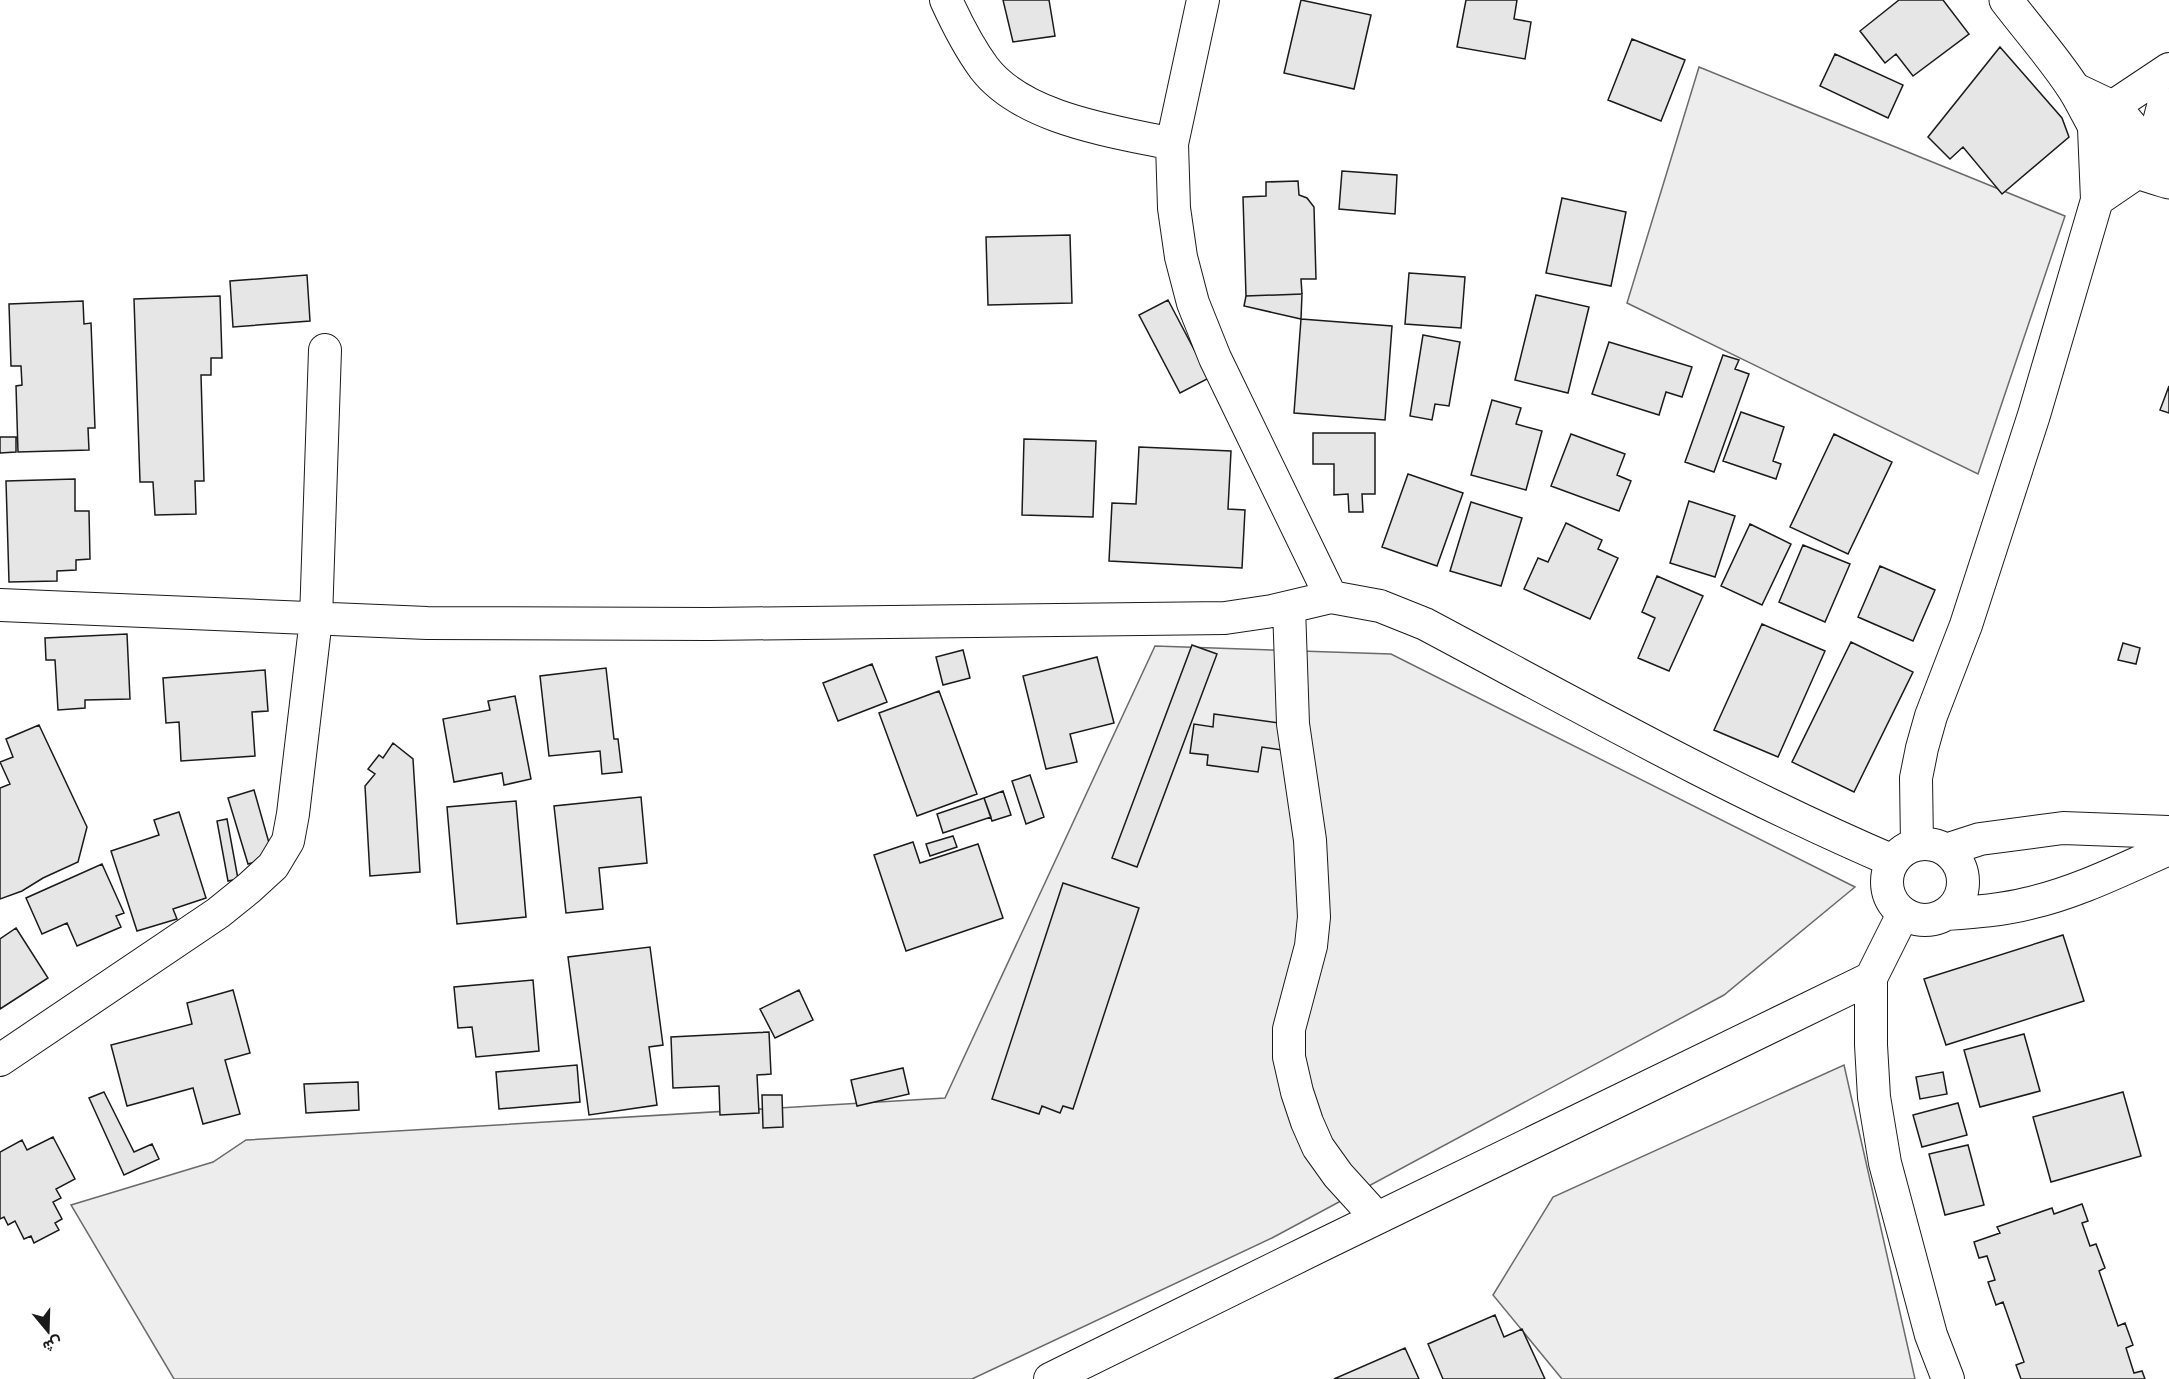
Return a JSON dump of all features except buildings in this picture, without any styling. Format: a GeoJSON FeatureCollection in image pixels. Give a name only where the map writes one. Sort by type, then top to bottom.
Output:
{"type":"FeatureCollection","features":[{"type":"Feature","properties":{"kind":"street"},"geometry":{"type":"LineString","coordinates":[[946,0],[984,69],[1017,98],[1071,121],[1172,144]]}},
{"type":"Feature","properties":{"kind":"street"},"geometry":{"type":"LineString","coordinates":[[1203,0],[1172,144],[1174,208],[1181,258],[1193,303],[1215,358],[1331,597]]}},
{"type":"Feature","properties":{"kind":"street"},"geometry":{"type":"LineString","coordinates":[[2006,0],[2074,89],[2103,117],[2122,116],[2153,164],[2169,182]]}},
{"type":"Feature","properties":{"kind":"street"},"geometry":{"type":"LineString","coordinates":[[1919,852],[1916,778],[1922,748],[1931,716],[1969,614],[2034,415],[2097,200],[2103,117],[2169,69]]}},
{"type":"Feature","properties":{"kind":"street"},"geometry":{"type":"LineString","coordinates":[[2097,200],[2153,164],[2169,83]]}},
{"type":"Feature","properties":{"kind":"street"},"geometry":{"type":"LineString","coordinates":[[0,1060],[218,913],[273,866],[288,841],[316,619],[325,350]]}},
{"type":"Feature","properties":{"kind":"street"},"geometry":{"type":"LineString","coordinates":[[0,605],[427,623],[709,624],[1226,618],[1331,597],[1380,606],[1425,624],[1687,765],[1812,826],[1957,860],[1963,874],[1963,889],[1957,903],[1946,914]]}},
{"type":"Feature","properties":{"kind":"street"},"geometry":{"type":"LineString","coordinates":[[1289,607],[1293,724],[1310,840],[1314,917],[1307,965],[1289,1029],[1289,1057],[1297,1092],[1318,1147],[1338,1175],[1377,1218]]}},
{"type":"Feature","properties":{"kind":"street"},"geometry":{"type":"LineString","coordinates":[[2169,832],[2063,828],[1980,839],[1919,852],[1886,875],[1886,890],[1892,903],[1903,914],[1917,920],[1932,920],[1946,914],[2028,904],[2069,892],[2169,849]]}},
{"type":"Feature","properties":{"kind":"street"},"geometry":{"type":"LineString","coordinates":[[1903,914],[1871,978],[1874,1097],[1885,1163],[1931,1335],[1948,1379]]}},
{"type":"Feature","properties":{"kind":"street"},"geometry":{"type":"LineString","coordinates":[[1050,1379],[1871,978]]}},
{"type":"Feature","properties":{"kind":"shaded area"},"geometry":{"type":"Polygon","coordinates":[[[1699,67],[2065,216],[1978,474],[1627,303],[1699,67]]]}},
{"type":"Feature","properties":{"kind":"shaded area"},"geometry":{"type":"Polygon","coordinates":[[[1155,646],[1391,654],[1855,887],[1724,995],[1272,1238],[972,1379],[174,1379],[71,1205],[213,1162],[246,1140],[945,1098],[1155,646]]]}},
{"type":"Feature","properties":{"kind":"shaded area"},"geometry":{"type":"Polygon","coordinates":[[[1844,1065],[1915,1379],[1562,1379],[1493,1295],[1553,1197],[1844,1065]]]}}]}
